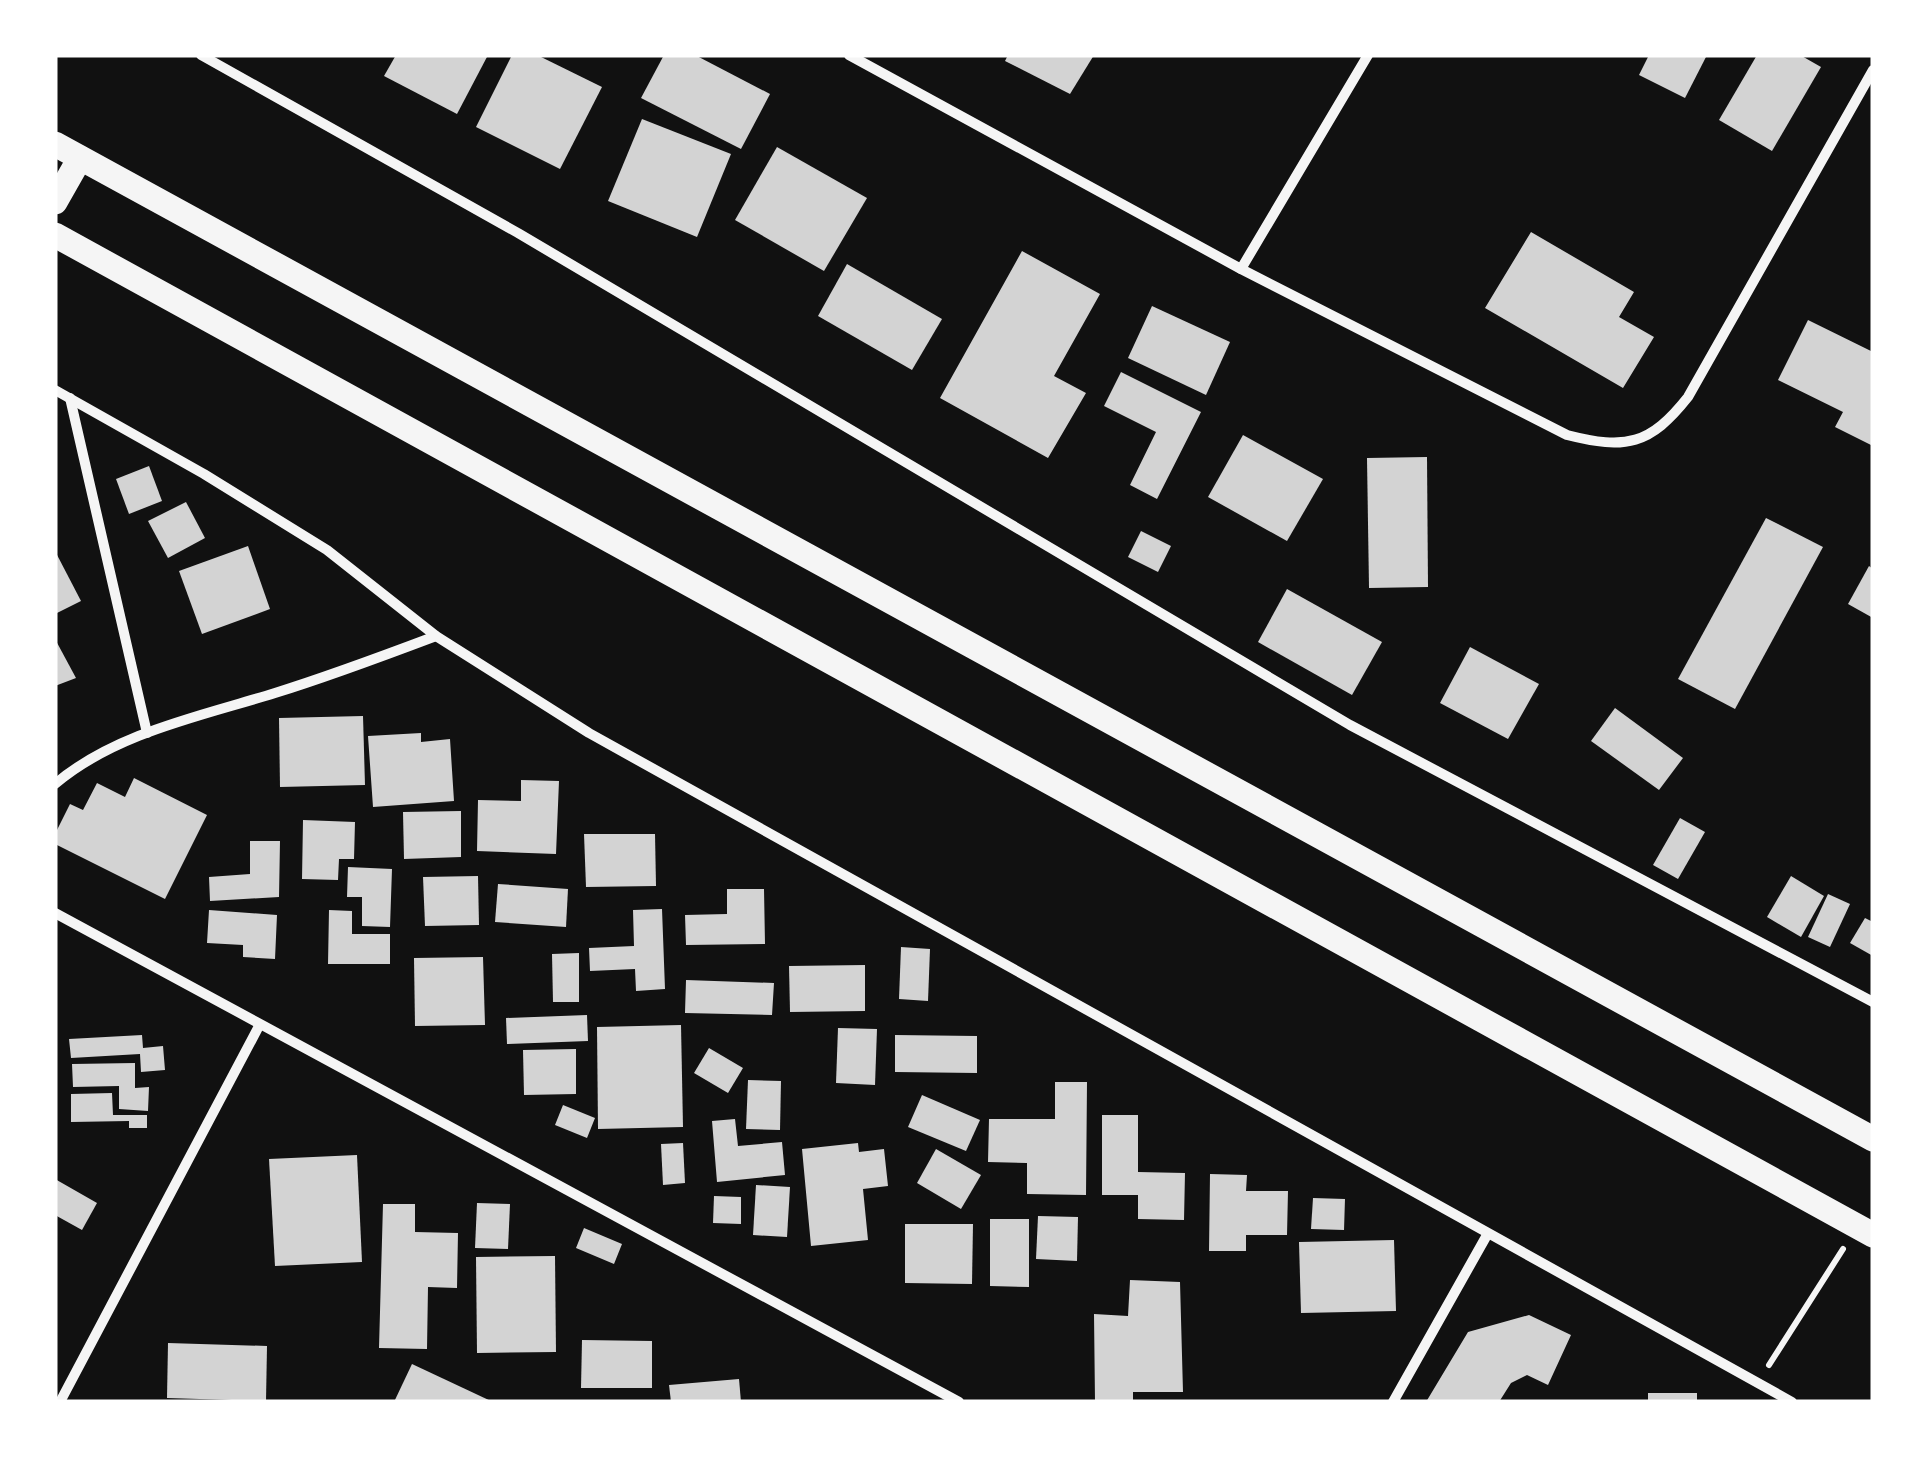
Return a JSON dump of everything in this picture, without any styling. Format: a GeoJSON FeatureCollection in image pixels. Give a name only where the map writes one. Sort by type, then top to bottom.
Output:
{"type":"FeatureCollection","features":[{"type":"Feature","properties":{"kind":"main road"},"geometry":{"type":"LineString","coordinates":[[55,144],[1873,1139]]}},
{"type":"Feature","properties":{"kind":"main road"},"geometry":{"type":"LineString","coordinates":[[55,202],[80,158]]}},
{"type":"Feature","properties":{"kind":"main road"},"geometry":{"type":"LineString","coordinates":[[55,235],[1866,1231]]}},
{"type":"Feature","properties":{"kind":"street"},"geometry":{"type":"LineString","coordinates":[[201,55],[518,234],[1350,725],[1873,1002]]}},
{"type":"Feature","properties":{"kind":"street"},"geometry":{"type":"LineString","coordinates":[[850,55],[1241,269],[1567,436],[1607,445],[1641,439],[1664,427],[1688,396],[1873,70]]}},
{"type":"Feature","properties":{"kind":"street"},"geometry":{"type":"LineString","coordinates":[[1241,269],[1368,55]]}},
{"type":"Feature","properties":{"kind":"street"},"geometry":{"type":"LineString","coordinates":[[55,390],[328,550],[436,636],[589,733],[1792,1402]]}},
{"type":"Feature","properties":{"kind":"street"},"geometry":{"type":"LineString","coordinates":[[70,398],[148,733]]}},
{"type":"Feature","properties":{"kind":"street"},"geometry":{"type":"LineString","coordinates":[[55,784],[77,766],[148,733],[345,671],[436,636]]}},
{"type":"Feature","properties":{"kind":"street"},"geometry":{"type":"LineString","coordinates":[[55,913],[959,1402]]}},
{"type":"Feature","properties":{"kind":"street"},"geometry":{"type":"LineString","coordinates":[[61,1402],[259,1026]]}},
{"type":"Feature","properties":{"kind":"street"},"geometry":{"type":"LineString","coordinates":[[1393,1402],[1486,1235]]}},
{"type":"Feature","properties":{"kind":"path"},"geometry":{"type":"LineString","coordinates":[[1758,1383],[1866,1231]]}},
{"type":"Feature","properties":{"kind":"building"},"geometry":{"type":"Polygon","coordinates":[[[396,55],[488,55],[457,114],[384,76],[396,55]]]}},
{"type":"Feature","properties":{"kind":"building"},"geometry":{"type":"Polygon","coordinates":[[[512,55],[537,55],[602,87],[560,169],[476,127],[512,55]]]}},
{"type":"Feature","properties":{"kind":"building"},"geometry":{"type":"Polygon","coordinates":[[[664,55],[695,55],[770,94],[741,149],[641,98],[664,55]]]}},
{"type":"Feature","properties":{"kind":"building"},"geometry":{"type":"Polygon","coordinates":[[[1008,55],[1094,55],[1070,94],[1005,61],[1008,55]]]}},
{"type":"Feature","properties":{"kind":"building"},"geometry":{"type":"Polygon","coordinates":[[[1649,55],[1707,55],[1685,98],[1639,75],[1649,55]]]}},
{"type":"Feature","properties":{"kind":"building"},"geometry":{"type":"Polygon","coordinates":[[[1757,55],[1800,55],[1821,67],[1772,151],[1719,120],[1757,55]]]}},
{"type":"Feature","properties":{"kind":"building"},"geometry":{"type":"Polygon","coordinates":[[[642,119],[731,154],[697,237],[608,201],[642,119]]]}},
{"type":"Feature","properties":{"kind":"building"},"geometry":{"type":"Polygon","coordinates":[[[777,147],[867,198],[824,271],[735,220],[777,147]]]}},
{"type":"Feature","properties":{"kind":"building"},"geometry":{"type":"Polygon","coordinates":[[[1531,232],[1634,292],[1619,317],[1654,337],[1623,388],[1485,308],[1531,232]]]}},
{"type":"Feature","properties":{"kind":"building"},"geometry":{"type":"Polygon","coordinates":[[[1022,251],[1100,294],[1054,376],[1086,393],[1048,458],[940,398],[1022,251]]]}},
{"type":"Feature","properties":{"kind":"building"},"geometry":{"type":"Polygon","coordinates":[[[847,264],[942,319],[912,370],[818,316],[847,264]]]}},
{"type":"Feature","properties":{"kind":"building"},"geometry":{"type":"Polygon","coordinates":[[[1152,306],[1230,342],[1206,395],[1128,358],[1152,306]]]}},
{"type":"Feature","properties":{"kind":"building"},"geometry":{"type":"Polygon","coordinates":[[[1808,320],[1873,352],[1873,446],[1835,427],[1843,412],[1778,380],[1808,320]]]}},
{"type":"Feature","properties":{"kind":"building"},"geometry":{"type":"Polygon","coordinates":[[[1121,372],[1201,412],[1157,499],[1130,485],[1156,432],[1104,406],[1121,372]]]}},
{"type":"Feature","properties":{"kind":"building"},"geometry":{"type":"Polygon","coordinates":[[[1243,435],[1323,479],[1287,541],[1208,497],[1243,435]]]}},
{"type":"Feature","properties":{"kind":"building"},"geometry":{"type":"Polygon","coordinates":[[[1427,457],[1428,587],[1369,588],[1367,458],[1427,457]]]}},
{"type":"Feature","properties":{"kind":"building"},"geometry":{"type":"Polygon","coordinates":[[[149,466],[162,501],[129,514],[116,479],[149,466]]]}},
{"type":"Feature","properties":{"kind":"building"},"geometry":{"type":"Polygon","coordinates":[[[186,502],[205,538],[168,558],[148,521],[186,502]]]}},
{"type":"Feature","properties":{"kind":"building"},"geometry":{"type":"Polygon","coordinates":[[[1766,518],[1823,547],[1735,709],[1678,679],[1766,518]]]}},
{"type":"Feature","properties":{"kind":"building"},"geometry":{"type":"Polygon","coordinates":[[[1141,531],[1171,546],[1158,572],[1128,557],[1141,531]]]}},
{"type":"Feature","properties":{"kind":"building"},"geometry":{"type":"Polygon","coordinates":[[[248,546],[270,609],[202,634],[179,571],[248,546]]]}},
{"type":"Feature","properties":{"kind":"building"},"geometry":{"type":"Polygon","coordinates":[[[55,551],[81,601],[55,614],[55,551]]]}},
{"type":"Feature","properties":{"kind":"building"},"geometry":{"type":"Polygon","coordinates":[[[1869,566],[1873,569],[1873,618],[1848,604],[1869,566]]]}},
{"type":"Feature","properties":{"kind":"building"},"geometry":{"type":"Polygon","coordinates":[[[1287,589],[1382,642],[1352,695],[1258,642],[1287,589]]]}},
{"type":"Feature","properties":{"kind":"building"},"geometry":{"type":"Polygon","coordinates":[[[55,639],[76,678],[55,686],[55,639]]]}},
{"type":"Feature","properties":{"kind":"building"},"geometry":{"type":"Polygon","coordinates":[[[1470,647],[1539,684],[1508,739],[1440,703],[1470,647]]]}},
{"type":"Feature","properties":{"kind":"building"},"geometry":{"type":"Polygon","coordinates":[[[1615,708],[1683,758],[1659,790],[1591,741],[1615,708]]]}},
{"type":"Feature","properties":{"kind":"building"},"geometry":{"type":"Polygon","coordinates":[[[363,716],[365,785],[280,787],[279,718],[363,716]]]}},
{"type":"Feature","properties":{"kind":"building"},"geometry":{"type":"Polygon","coordinates":[[[421,733],[421,742],[450,739],[454,801],[373,807],[368,736],[421,733]]]}},
{"type":"Feature","properties":{"kind":"building"},"geometry":{"type":"Polygon","coordinates":[[[134,778],[207,815],[165,899],[55,844],[55,834],[70,804],[83,810],[97,783],[125,797],[134,778]]]}},
{"type":"Feature","properties":{"kind":"building"},"geometry":{"type":"Polygon","coordinates":[[[521,780],[559,781],[556,854],[477,851],[478,800],[521,801],[521,780]]]}},
{"type":"Feature","properties":{"kind":"building"},"geometry":{"type":"Polygon","coordinates":[[[461,811],[461,857],[404,859],[403,812],[461,811]]]}},
{"type":"Feature","properties":{"kind":"building"},"geometry":{"type":"Polygon","coordinates":[[[1680,818],[1705,832],[1678,879],[1653,865],[1680,818]]]}},
{"type":"Feature","properties":{"kind":"building"},"geometry":{"type":"Polygon","coordinates":[[[303,820],[355,822],[354,859],[339,859],[338,880],[302,879],[303,820]]]}},
{"type":"Feature","properties":{"kind":"building"},"geometry":{"type":"Polygon","coordinates":[[[584,834],[655,834],[656,886],[586,887],[584,834]]]}},
{"type":"Feature","properties":{"kind":"building"},"geometry":{"type":"Polygon","coordinates":[[[250,841],[280,841],[279,897],[210,901],[209,877],[250,874],[250,841]]]}},
{"type":"Feature","properties":{"kind":"building"},"geometry":{"type":"Polygon","coordinates":[[[348,867],[392,869],[390,927],[362,926],[362,897],[347,897],[348,867]]]}},
{"type":"Feature","properties":{"kind":"building"},"geometry":{"type":"Polygon","coordinates":[[[478,876],[479,925],[425,926],[423,877],[478,876]]]}},
{"type":"Feature","properties":{"kind":"building"},"geometry":{"type":"Polygon","coordinates":[[[1791,876],[1824,896],[1801,937],[1767,917],[1791,876]]]}},
{"type":"Feature","properties":{"kind":"building"},"geometry":{"type":"Polygon","coordinates":[[[498,884],[568,889],[566,927],[495,922],[498,884]]]}},
{"type":"Feature","properties":{"kind":"building"},"geometry":{"type":"Polygon","coordinates":[[[727,889],[764,889],[765,944],[686,945],[685,915],[727,914],[727,889]]]}},
{"type":"Feature","properties":{"kind":"building"},"geometry":{"type":"Polygon","coordinates":[[[1828,894],[1850,904],[1830,947],[1808,937],[1828,894]]]}},
{"type":"Feature","properties":{"kind":"building"},"geometry":{"type":"Polygon","coordinates":[[[662,909],[665,989],[636,991],[635,969],[590,971],[589,948],[634,946],[633,910],[662,909]]]}},
{"type":"Feature","properties":{"kind":"building"},"geometry":{"type":"Polygon","coordinates":[[[209,910],[277,915],[275,959],[243,957],[243,945],[207,943],[209,910]]]}},
{"type":"Feature","properties":{"kind":"building"},"geometry":{"type":"Polygon","coordinates":[[[329,910],[352,911],[352,934],[390,934],[390,964],[328,964],[329,910]]]}},
{"type":"Feature","properties":{"kind":"building"},"geometry":{"type":"Polygon","coordinates":[[[1865,918],[1873,922],[1873,956],[1850,943],[1865,918]]]}},
{"type":"Feature","properties":{"kind":"building"},"geometry":{"type":"Polygon","coordinates":[[[901,947],[930,949],[928,1001],[899,999],[901,947]]]}},
{"type":"Feature","properties":{"kind":"building"},"geometry":{"type":"Polygon","coordinates":[[[579,953],[579,1002],[553,1002],[552,954],[579,953]]]}},
{"type":"Feature","properties":{"kind":"building"},"geometry":{"type":"Polygon","coordinates":[[[483,957],[485,1025],[415,1026],[414,958],[483,957]]]}},
{"type":"Feature","properties":{"kind":"building"},"geometry":{"type":"Polygon","coordinates":[[[865,965],[865,1011],[790,1012],[789,966],[865,965]]]}},
{"type":"Feature","properties":{"kind":"building"},"geometry":{"type":"Polygon","coordinates":[[[686,980],[774,983],[772,1015],[685,1013],[686,980]]]}},
{"type":"Feature","properties":{"kind":"building"},"geometry":{"type":"Polygon","coordinates":[[[587,1015],[588,1041],[507,1044],[506,1018],[587,1015]]]}},
{"type":"Feature","properties":{"kind":"building"},"geometry":{"type":"Polygon","coordinates":[[[681,1025],[683,1127],[598,1129],[597,1027],[681,1025]]]}},
{"type":"Feature","properties":{"kind":"building"},"geometry":{"type":"Polygon","coordinates":[[[838,1028],[877,1029],[875,1085],[836,1083],[838,1028]]]}},
{"type":"Feature","properties":{"kind":"building"},"geometry":{"type":"Polygon","coordinates":[[[142,1035],[143,1048],[163,1046],[165,1070],[141,1072],[140,1054],[71,1058],[69,1039],[142,1035]]]}},
{"type":"Feature","properties":{"kind":"building"},"geometry":{"type":"Polygon","coordinates":[[[895,1035],[977,1036],[977,1073],[895,1072],[895,1035]]]}},
{"type":"Feature","properties":{"kind":"building"},"geometry":{"type":"Polygon","coordinates":[[[709,1048],[743,1068],[728,1093],[694,1073],[709,1048]]]}},
{"type":"Feature","properties":{"kind":"building"},"geometry":{"type":"Polygon","coordinates":[[[576,1049],[576,1094],[524,1095],[523,1050],[576,1049]]]}},
{"type":"Feature","properties":{"kind":"building"},"geometry":{"type":"Polygon","coordinates":[[[135,1063],[135,1088],[149,1087],[148,1111],[119,1109],[119,1086],[73,1087],[72,1064],[135,1063]]]}},
{"type":"Feature","properties":{"kind":"building"},"geometry":{"type":"Polygon","coordinates":[[[748,1080],[781,1081],[780,1130],[746,1129],[748,1080]]]}},
{"type":"Feature","properties":{"kind":"building"},"geometry":{"type":"Polygon","coordinates":[[[1055,1082],[1087,1082],[1086,1195],[1027,1194],[1027,1163],[988,1162],[989,1119],[1055,1119],[1055,1082]]]}},
{"type":"Feature","properties":{"kind":"building"},"geometry":{"type":"Polygon","coordinates":[[[112,1093],[113,1115],[147,1115],[147,1128],[129,1128],[129,1121],[71,1122],[71,1094],[112,1093]]]}},
{"type":"Feature","properties":{"kind":"building"},"geometry":{"type":"Polygon","coordinates":[[[922,1095],[980,1120],[966,1151],[908,1127],[922,1095]]]}},
{"type":"Feature","properties":{"kind":"building"},"geometry":{"type":"Polygon","coordinates":[[[563,1105],[595,1118],[587,1138],[555,1125],[563,1105]]]}},
{"type":"Feature","properties":{"kind":"building"},"geometry":{"type":"Polygon","coordinates":[[[1102,1115],[1138,1115],[1138,1172],[1185,1173],[1184,1220],[1138,1219],[1138,1195],[1102,1195],[1102,1115]]]}},
{"type":"Feature","properties":{"kind":"building"},"geometry":{"type":"Polygon","coordinates":[[[735,1119],[738,1146],[782,1142],[785,1175],[717,1182],[712,1121],[735,1119]]]}},
{"type":"Feature","properties":{"kind":"building"},"geometry":{"type":"Polygon","coordinates":[[[683,1143],[685,1183],[663,1185],[661,1144],[683,1143]]]}},
{"type":"Feature","properties":{"kind":"building"},"geometry":{"type":"Polygon","coordinates":[[[858,1143],[859,1152],[884,1149],[888,1186],[863,1189],[868,1240],[811,1246],[802,1149],[858,1143]]]}},
{"type":"Feature","properties":{"kind":"building"},"geometry":{"type":"Polygon","coordinates":[[[936,1149],[981,1175],[961,1209],[917,1183],[936,1149]]]}},
{"type":"Feature","properties":{"kind":"building"},"geometry":{"type":"Polygon","coordinates":[[[357,1155],[362,1262],[275,1266],[269,1159],[357,1155]]]}},
{"type":"Feature","properties":{"kind":"building"},"geometry":{"type":"Polygon","coordinates":[[[1210,1174],[1247,1175],[1246,1191],[1288,1191],[1287,1235],[1246,1235],[1246,1251],[1209,1251],[1210,1174]]]}},
{"type":"Feature","properties":{"kind":"building"},"geometry":{"type":"Polygon","coordinates":[[[55,1179],[97,1203],[82,1230],[55,1215],[55,1179]]]}},
{"type":"Feature","properties":{"kind":"building"},"geometry":{"type":"Polygon","coordinates":[[[756,1185],[790,1187],[787,1237],[753,1235],[756,1185]]]}},
{"type":"Feature","properties":{"kind":"building"},"geometry":{"type":"Polygon","coordinates":[[[714,1196],[741,1197],[741,1224],[713,1223],[714,1196]]]}},
{"type":"Feature","properties":{"kind":"building"},"geometry":{"type":"Polygon","coordinates":[[[1313,1198],[1345,1199],[1344,1230],[1311,1229],[1313,1198]]]}},
{"type":"Feature","properties":{"kind":"building"},"geometry":{"type":"Polygon","coordinates":[[[477,1203],[510,1204],[508,1249],[475,1248],[477,1203]]]}},
{"type":"Feature","properties":{"kind":"building"},"geometry":{"type":"Polygon","coordinates":[[[383,1204],[415,1204],[415,1232],[458,1233],[457,1288],[428,1287],[427,1349],[379,1348],[383,1204]]]}},
{"type":"Feature","properties":{"kind":"building"},"geometry":{"type":"Polygon","coordinates":[[[1038,1216],[1078,1217],[1077,1261],[1036,1259],[1038,1216]]]}},
{"type":"Feature","properties":{"kind":"building"},"geometry":{"type":"Polygon","coordinates":[[[990,1219],[1029,1219],[1029,1287],[990,1286],[990,1219]]]}},
{"type":"Feature","properties":{"kind":"building"},"geometry":{"type":"Polygon","coordinates":[[[905,1224],[973,1224],[972,1284],[905,1283],[905,1224]]]}},
{"type":"Feature","properties":{"kind":"building"},"geometry":{"type":"Polygon","coordinates":[[[584,1228],[622,1244],[614,1264],[576,1248],[584,1228]]]}},
{"type":"Feature","properties":{"kind":"building"},"geometry":{"type":"Polygon","coordinates":[[[1394,1240],[1396,1311],[1301,1313],[1299,1242],[1394,1240]]]}},
{"type":"Feature","properties":{"kind":"building"},"geometry":{"type":"Polygon","coordinates":[[[555,1256],[556,1352],[477,1353],[476,1257],[555,1256]]]}},
{"type":"Feature","properties":{"kind":"building"},"geometry":{"type":"Polygon","coordinates":[[[1130,1280],[1180,1282],[1183,1392],[1133,1392],[1133,1402],[1095,1402],[1094,1314],[1128,1316],[1130,1280]]]}},
{"type":"Feature","properties":{"kind":"building"},"geometry":{"type":"Polygon","coordinates":[[[1529,1315],[1571,1335],[1548,1385],[1527,1375],[1511,1383],[1499,1402],[1426,1402],[1468,1332],[1529,1315]]]}},
{"type":"Feature","properties":{"kind":"building"},"geometry":{"type":"Polygon","coordinates":[[[582,1340],[652,1341],[652,1388],[581,1388],[582,1340]]]}},
{"type":"Feature","properties":{"kind":"building"},"geometry":{"type":"Polygon","coordinates":[[[168,1343],[267,1346],[266,1401],[167,1398],[168,1343]]]}},
{"type":"Feature","properties":{"kind":"building"},"geometry":{"type":"Polygon","coordinates":[[[412,1364],[493,1402],[394,1402],[412,1364]]]}},
{"type":"Feature","properties":{"kind":"building"},"geometry":{"type":"Polygon","coordinates":[[[739,1379],[741,1402],[671,1402],[669,1385],[739,1379]]]}},
{"type":"Feature","properties":{"kind":"building"},"geometry":{"type":"Polygon","coordinates":[[[1648,1393],[1697,1393],[1697,1402],[1648,1402],[1648,1393]]]}}]}
